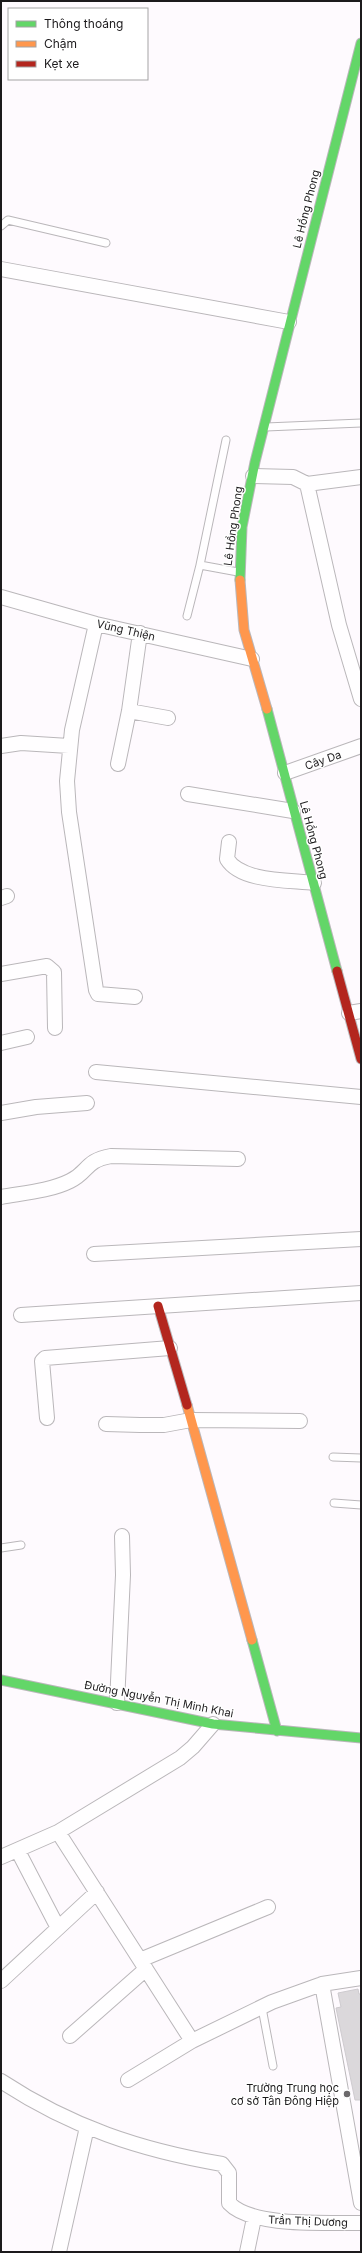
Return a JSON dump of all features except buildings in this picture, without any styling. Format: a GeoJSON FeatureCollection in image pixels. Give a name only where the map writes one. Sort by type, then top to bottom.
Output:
{"type":"FeatureCollection","features":[{"type":"Feature","properties":{"kind":"main road","name":"Lê Hồng Phong"},"geometry":{"type":"LineString","coordinates":[[361,43],[289,322],[252,476],[242,527],[238,572],[244,630],[285,773],[293,812],[355,1012],[361,1059]]}},
{"type":"Feature","properties":{"kind":"main road"},"geometry":{"type":"LineString","coordinates":[[158,1306],[277,1731]]}},
{"type":"Feature","properties":{"kind":"main road","name":"Đường Nguyễn Thị Minh Khai"},"geometry":{"type":"LineString","coordinates":[[1,1680],[213,1724],[361,1738]]}},
{"type":"Feature","properties":{"kind":"street"},"geometry":{"type":"LineString","coordinates":[[1,269],[289,322]]}},
{"type":"Feature","properties":{"kind":"street"},"geometry":{"type":"LineString","coordinates":[[252,476],[293,477],[307,484],[361,477]]}},
{"type":"Feature","properties":{"kind":"street"},"geometry":{"type":"LineString","coordinates":[[307,484],[339,624],[361,700]]}},
{"type":"Feature","properties":{"kind":"street","name":"Vũng Thiện"},"geometry":{"type":"LineString","coordinates":[[1,597],[96,624],[252,659]]}},
{"type":"Feature","properties":{"kind":"street"},"geometry":{"type":"LineString","coordinates":[[96,624],[69,746],[67,781],[69,812],[96,990],[98,994],[135,997]]}},
{"type":"Feature","properties":{"kind":"street"},"geometry":{"type":"LineString","coordinates":[[118,764],[129,711],[140,633]]}},
{"type":"Feature","properties":{"kind":"street"},"geometry":{"type":"LineString","coordinates":[[129,711],[168,718]]}},
{"type":"Feature","properties":{"kind":"street"},"geometry":{"type":"LineString","coordinates":[[1,746],[21,743],[69,746]]}},
{"type":"Feature","properties":{"kind":"street","name":"Cây Da"},"geometry":{"type":"LineString","coordinates":[[285,773],[361,746]]}},
{"type":"Feature","properties":{"kind":"street"},"geometry":{"type":"LineString","coordinates":[[188,794],[293,812]]}},
{"type":"Feature","properties":{"kind":"street"},"geometry":{"type":"LineString","coordinates":[[229,842],[226,859],[236,870],[267,878],[314,882]]}},
{"type":"Feature","properties":{"kind":"street"},"geometry":{"type":"LineString","coordinates":[[1,974],[47,966],[51,969],[54,972],[55,1028]]}},
{"type":"Feature","properties":{"kind":"street"},"geometry":{"type":"LineString","coordinates":[[1,1043],[27,1036]]}},
{"type":"Feature","properties":{"kind":"street"},"geometry":{"type":"LineString","coordinates":[[96,1072],[361,1097]]}},
{"type":"Feature","properties":{"kind":"street"},"geometry":{"type":"LineString","coordinates":[[1,1113],[36,1106],[87,1103]]}},
{"type":"Feature","properties":{"kind":"street"},"geometry":{"type":"LineString","coordinates":[[1,1197],[58,1186],[72,1180],[89,1164],[97,1159],[111,1156],[238,1159]]}},
{"type":"Feature","properties":{"kind":"street"},"geometry":{"type":"LineString","coordinates":[[94,1254],[361,1238]]}},
{"type":"Feature","properties":{"kind":"street"},"geometry":{"type":"LineString","coordinates":[[21,1315],[200,1302],[361,1293]]}},
{"type":"Feature","properties":{"kind":"street"},"geometry":{"type":"LineString","coordinates":[[47,1418],[41,1370],[42,1361],[45,1358],[170,1348]]}},
{"type":"Feature","properties":{"kind":"street"},"geometry":{"type":"LineString","coordinates":[[106,1424],[164,1425],[191,1420],[300,1421]]}},
{"type":"Feature","properties":{"kind":"street"},"geometry":{"type":"LineString","coordinates":[[117,1703],[123,1575],[122,1536]]}},
{"type":"Feature","properties":{"kind":"street"},"geometry":{"type":"LineString","coordinates":[[1,1857],[18,1851],[58,1832],[180,1758],[193,1747],[213,1724]]}},
{"type":"Feature","properties":{"kind":"street"},"geometry":{"type":"LineString","coordinates":[[58,1832],[192,2041]]}},
{"type":"Feature","properties":{"kind":"street"},"geometry":{"type":"LineString","coordinates":[[18,1851],[58,1928]]}},
{"type":"Feature","properties":{"kind":"street"},"geometry":{"type":"LineString","coordinates":[[1,1981],[97,1892]]}},
{"type":"Feature","properties":{"kind":"street"},"geometry":{"type":"LineString","coordinates":[[70,2036],[143,1964],[268,1907]]}},
{"type":"Feature","properties":{"kind":"street"},"geometry":{"type":"LineString","coordinates":[[128,2080],[192,2041],[262,2008],[322,1984],[361,1978]]}},
{"type":"Feature","properties":{"kind":"street"},"geometry":{"type":"LineString","coordinates":[[322,1984],[361,2203]]}},
{"type":"Feature","properties":{"kind":"street"},"geometry":{"type":"LineString","coordinates":[[2,2084],[45,2108],[87,2127],[59,2252]]}},
{"type":"Feature","properties":{"kind":"street","name":"Trần Thị Dương"},"geometry":{"type":"LineString","coordinates":[[87,2127],[171,2155],[222,2164],[229,2173],[229,2204],[236,2211],[254,2218],[277,2221],[361,2223]]}},
{"type":"Feature","properties":{"kind":"street"},"geometry":{"type":"LineString","coordinates":[[247,2252],[254,2218]]}},
{"type":"Feature","properties":{"kind":"lane"},"geometry":{"type":"LineString","coordinates":[[1,226],[8,220],[106,243]]}},
{"type":"Feature","properties":{"kind":"lane"},"geometry":{"type":"LineString","coordinates":[[264,427],[361,423]]}},
{"type":"Feature","properties":{"kind":"lane"},"geometry":{"type":"LineString","coordinates":[[187,616],[200,565],[226,440]]}},
{"type":"Feature","properties":{"kind":"lane"},"geometry":{"type":"LineString","coordinates":[[200,565],[238,572]]}},
{"type":"Feature","properties":{"kind":"lane"},"geometry":{"type":"LineString","coordinates":[[333,1457],[361,1458]]}},
{"type":"Feature","properties":{"kind":"lane"},"geometry":{"type":"LineString","coordinates":[[334,1503],[361,1505]]}},
{"type":"Feature","properties":{"kind":"lane"},"geometry":{"type":"LineString","coordinates":[[1,1548],[21,1545]]}},
{"type":"Feature","properties":{"kind":"lane"},"geometry":{"type":"LineString","coordinates":[[262,2008],[273,2066]]}},
{"type":"Feature","properties":{"kind":"traffic: fast"},"geometry":{"type":"LineString","coordinates":[[240,580],[242,527],[255,462],[361,43]]}},
{"type":"Feature","properties":{"kind":"traffic: fast"},"geometry":{"type":"LineString","coordinates":[[267,709],[337,971]]}},
{"type":"Feature","properties":{"kind":"traffic: fast"},"geometry":{"type":"LineString","coordinates":[[252,1640],[277,1731]]}},
{"type":"Feature","properties":{"kind":"traffic: fast"},"geometry":{"type":"LineString","coordinates":[[1,1680],[213,1724],[361,1738]]}},
{"type":"Feature","properties":{"kind":"traffic: slow"},"geometry":{"type":"LineString","coordinates":[[240,580],[244,630],[267,709]]}},
{"type":"Feature","properties":{"kind":"traffic: slow"},"geometry":{"type":"LineString","coordinates":[[187,1405],[252,1640]]}},
{"type":"Feature","properties":{"kind":"traffic: jam"},"geometry":{"type":"LineString","coordinates":[[337,971],[361,1059]]}},
{"type":"Feature","properties":{"kind":"traffic: jam"},"geometry":{"type":"LineString","coordinates":[[158,1306],[187,1405]]}},
{"type":"Feature","properties":{"kind":"place","name":"Trường Trung học cơ sở Tân Đông Hiệp"},"geometry":{"type":"Point","coordinates":[347,2094]}}]}
